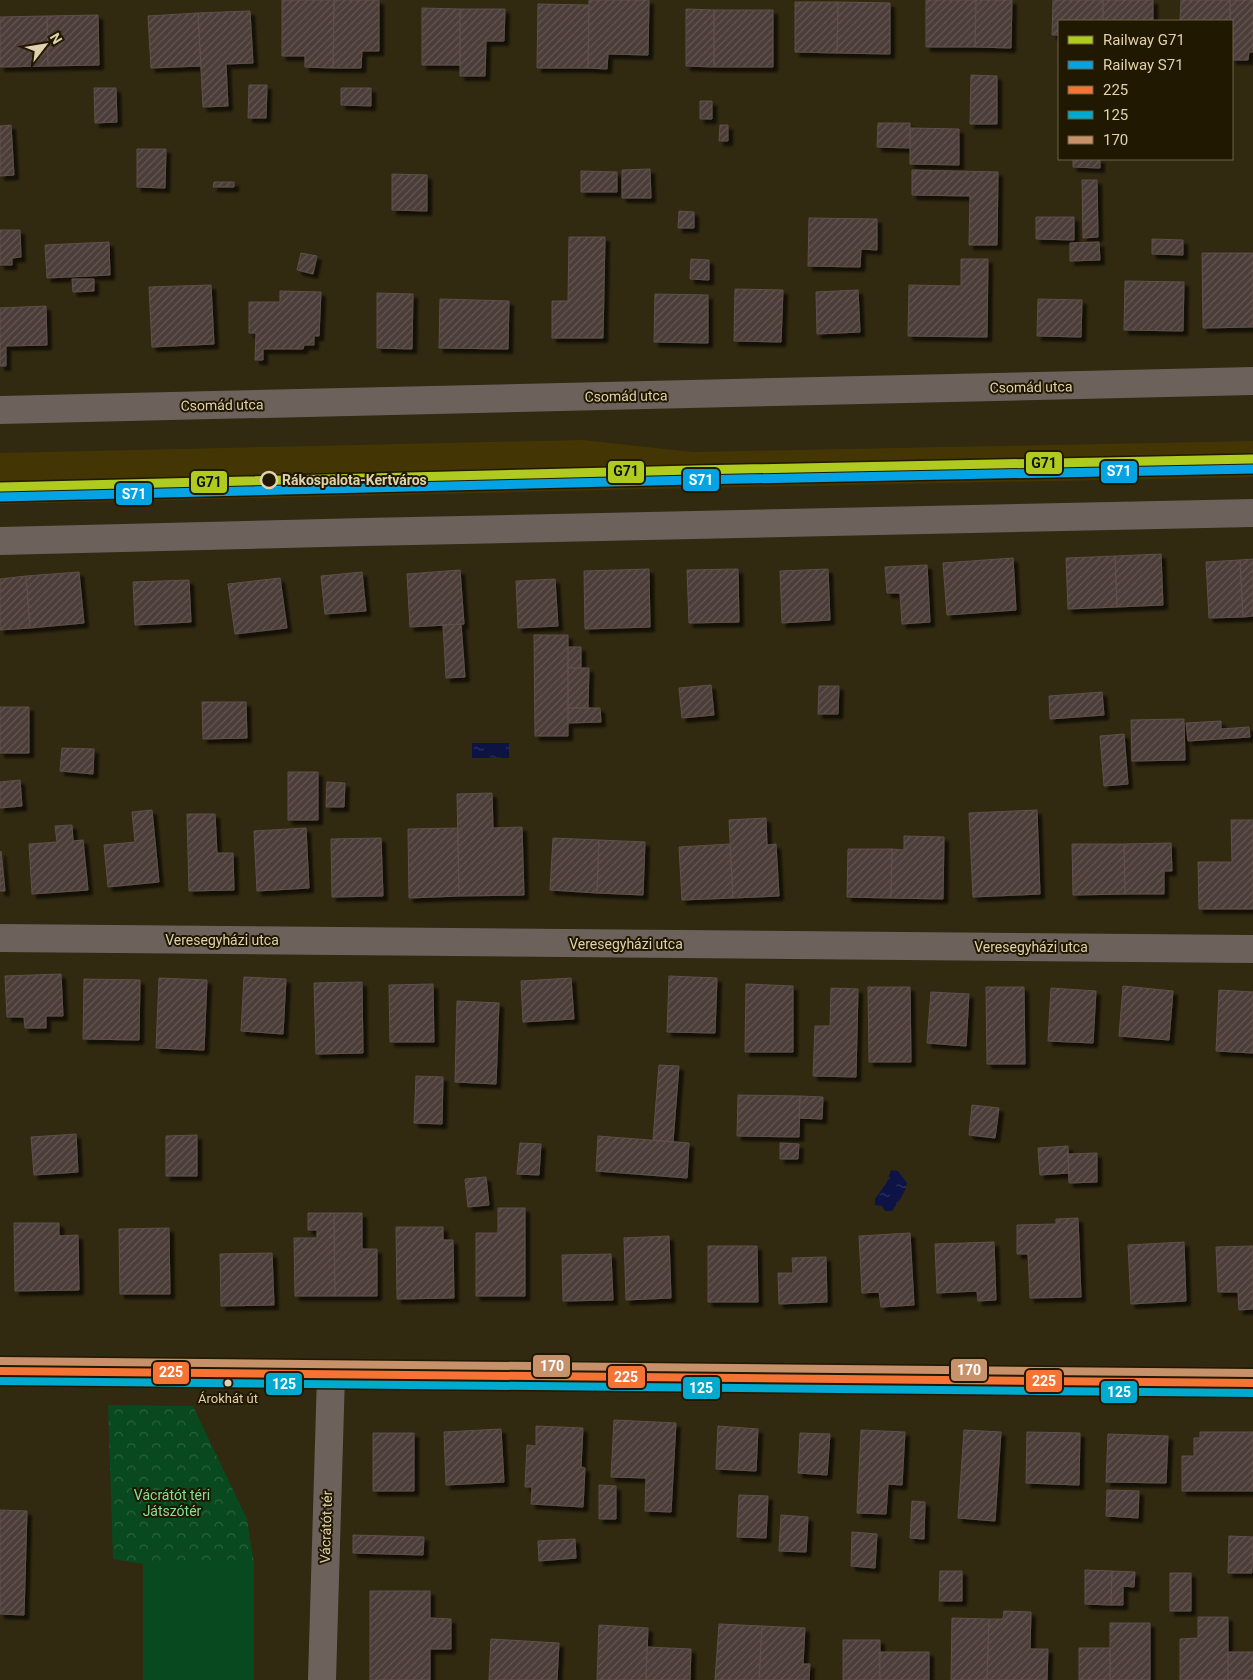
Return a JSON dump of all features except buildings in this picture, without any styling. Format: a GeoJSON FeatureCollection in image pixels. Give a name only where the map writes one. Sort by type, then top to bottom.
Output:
{"type":"FeatureCollection","features":[{"type":"Feature","properties":{"kind":"street","name":"Csomád utca"},"geometry":{"type":"LineString","coordinates":[[0,410],[1253,382]]}},
{"type":"Feature","properties":{"kind":"street"},"geometry":{"type":"LineString","coordinates":[[0,541],[374,531],[1253,513]]}},
{"type":"Feature","properties":{"kind":"street","name":"Veresegyházi utca"},"geometry":{"type":"LineString","coordinates":[[0,938],[1253,949]]}},
{"type":"Feature","properties":{"kind":"street"},"geometry":{"type":"LineString","coordinates":[[0,1371],[1253,1383]]}},
{"type":"Feature","properties":{"kind":"street","name":"Vácrátót tér"},"geometry":{"type":"LineString","coordinates":[[322,1680],[331,1375]]}},
{"type":"Feature","properties":{"kind":"shaded area"},"geometry":{"type":"Polygon","coordinates":[[[582,440],[693,452],[1253,441],[1253,477],[0,504],[0,453],[582,440]]]}},
{"type":"Feature","properties":{"kind":"green space","name":"Vácrátót téri Játszótér"},"geometry":{"type":"Polygon","coordinates":[[[108,1405],[193,1406],[247,1519],[254,1564],[143,1564],[113,1559],[108,1405]]]}},
{"type":"Feature","properties":{"kind":"green space"},"geometry":{"type":"Polygon","coordinates":[[[143,1564],[254,1564],[254,1680],[143,1680],[143,1564]]]}},
{"type":"Feature","properties":{"kind":"water"},"geometry":{"type":"Polygon","coordinates":[[[472,743],[509,743],[509,758],[472,758],[472,743]]]}},
{"type":"Feature","properties":{"kind":"water"},"geometry":{"type":"Polygon","coordinates":[[[891,1170],[898,1171],[907,1183],[903,1194],[892,1211],[885,1211],[882,1206],[875,1205],[875,1199],[887,1182],[891,1170]]]}},
{"type":"Feature","properties":{"kind":"rail line","name":"G71"},"geometry":{"type":"LineString","coordinates":[[0,487],[693,470],[1253,459]]}},
{"type":"Feature","properties":{"kind":"rail line","name":"S71"},"geometry":{"type":"LineString","coordinates":[[0,497],[693,480],[1253,469]]}},
{"type":"Feature","properties":{"kind":"transit line","name":"170"},"geometry":{"type":"LineString","coordinates":[[0,1361],[1253,1373]]}},
{"type":"Feature","properties":{"kind":"transit line","name":"225"},"geometry":{"type":"LineString","coordinates":[[0,1371],[1253,1383]]}},
{"type":"Feature","properties":{"kind":"transit line","name":"125"},"geometry":{"type":"LineString","coordinates":[[0,1381],[1253,1393]]}},
{"type":"Feature","properties":{"kind":"place","name":"Rákospalota-Kertváros"},"geometry":{"type":"Point","coordinates":[269,480]}},
{"type":"Feature","properties":{"kind":"place","name":"Árokhát út"},"geometry":{"type":"Point","coordinates":[228,1383]}}]}
